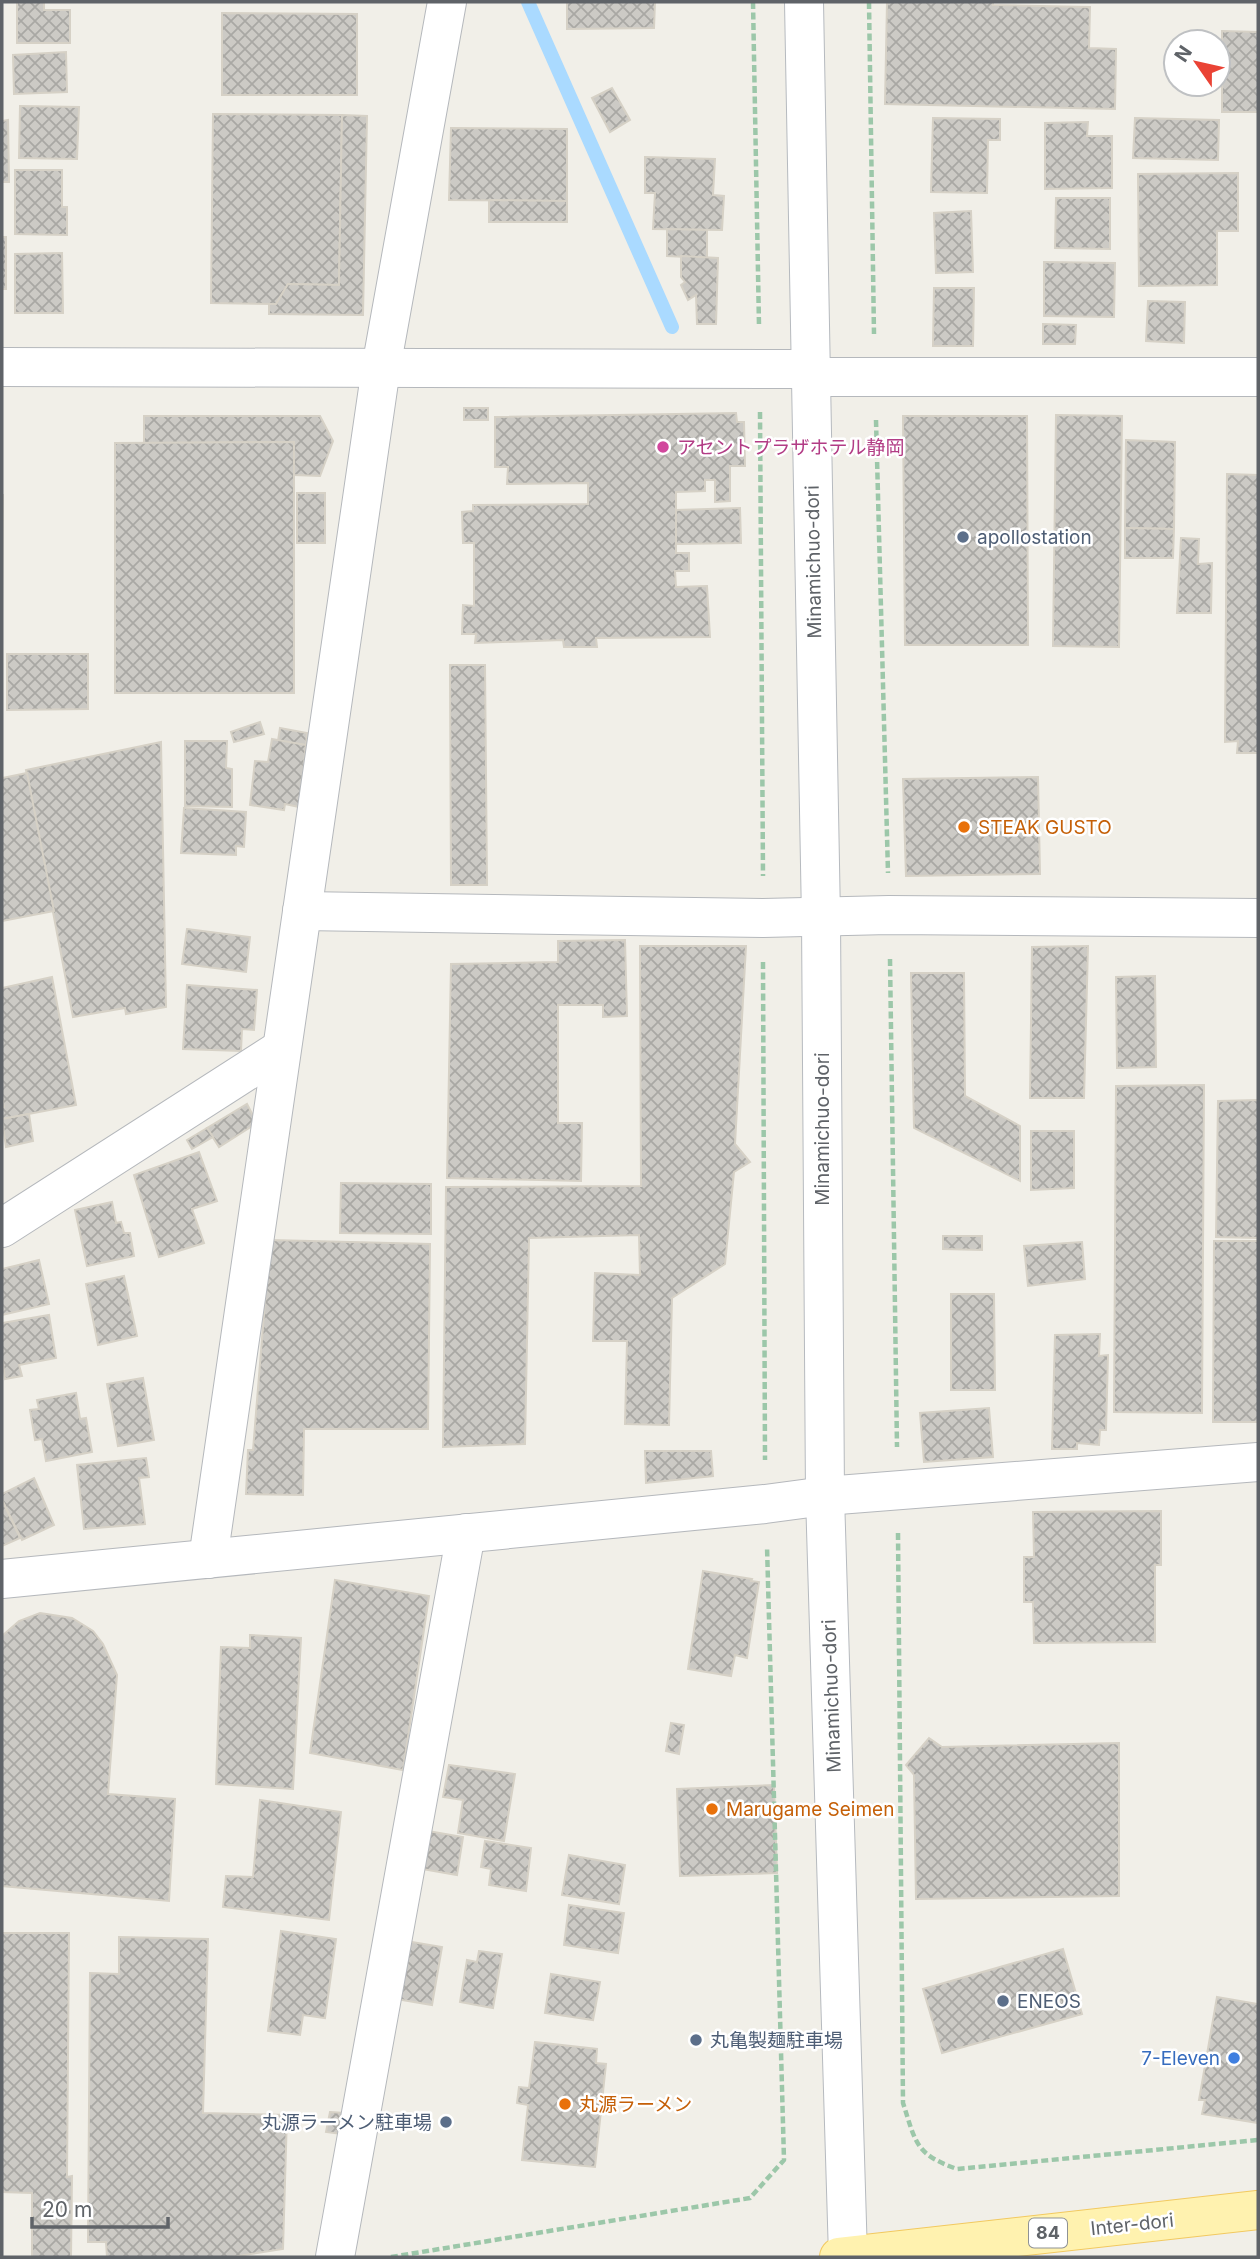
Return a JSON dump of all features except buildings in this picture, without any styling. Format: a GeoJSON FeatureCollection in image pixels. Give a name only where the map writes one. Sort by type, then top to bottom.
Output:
{"type":"FeatureCollection","features":[{"type":"Feature","properties":{"kind":"main road","name":"Inter-dori"},"geometry":{"type":"LineString","coordinates":[[843,2257],[1258,2210]]}},
{"type":"Feature","properties":{"kind":"street"},"geometry":{"type":"LineString","coordinates":[[208,1559],[381,368],[447,2]]}},
{"type":"Feature","properties":{"kind":"street","name":"Minamichuo-dori"},"geometry":{"type":"LineString","coordinates":[[804,2],[821,918],[825,1496],[843,2257]]}},
{"type":"Feature","properties":{"kind":"street"},"geometry":{"type":"LineString","coordinates":[[2,367],[760,368],[874,377],[1258,377]]}},
{"type":"Feature","properties":{"kind":"street"},"geometry":{"type":"LineString","coordinates":[[302,911],[763,918],[890,915],[1258,918]]}},
{"type":"Feature","properties":{"kind":"street"},"geometry":{"type":"LineString","coordinates":[[2,1228],[281,1049]]}},
{"type":"Feature","properties":{"kind":"street"},"geometry":{"type":"LineString","coordinates":[[2,1578],[825,1496],[1258,1462]]}},
{"type":"Feature","properties":{"kind":"street"},"geometry":{"type":"LineString","coordinates":[[335,2257],[467,1533]]}},
{"type":"Feature","properties":{"kind":"path"},"geometry":{"type":"LineString","coordinates":[[391,2257],[750,2198],[784,2160],[765,1504],[760,368],[753,2]]}},
{"type":"Feature","properties":{"kind":"path"},"geometry":{"type":"LineString","coordinates":[[869,2],[874,377],[890,915],[903,2103],[915,2141],[932,2160],[957,2169],[1258,2140]]}},
{"type":"Feature","properties":{"kind":"waterway"},"geometry":{"type":"LineString","coordinates":[[528,2],[672,327]]}},
{"type":"Feature","properties":{"kind":"place","name":"アセントプラザホテル静岡"},"geometry":{"type":"Point","coordinates":[663,447]}},
{"type":"Feature","properties":{"kind":"place","name":"apollostation"},"geometry":{"type":"Point","coordinates":[963,537]}},
{"type":"Feature","properties":{"kind":"place","name":"STEAK GUSTO"},"geometry":{"type":"Point","coordinates":[964,827]}},
{"type":"Feature","properties":{"kind":"place","name":"Marugame Seimen"},"geometry":{"type":"Point","coordinates":[712,1809]}},
{"type":"Feature","properties":{"kind":"place","name":"ENEOS"},"geometry":{"type":"Point","coordinates":[1003,2001]}},
{"type":"Feature","properties":{"kind":"place","name":"丸亀製麺駐車場"},"geometry":{"type":"Point","coordinates":[696,2040]}},
{"type":"Feature","properties":{"kind":"place","name":"7-Eleven"},"geometry":{"type":"Point","coordinates":[1234,2058]}},
{"type":"Feature","properties":{"kind":"place","name":"丸源ラーメン"},"geometry":{"type":"Point","coordinates":[565,2104]}},
{"type":"Feature","properties":{"kind":"place","name":"丸源ラーメン駐車場"},"geometry":{"type":"Point","coordinates":[446,2122]}}]}
